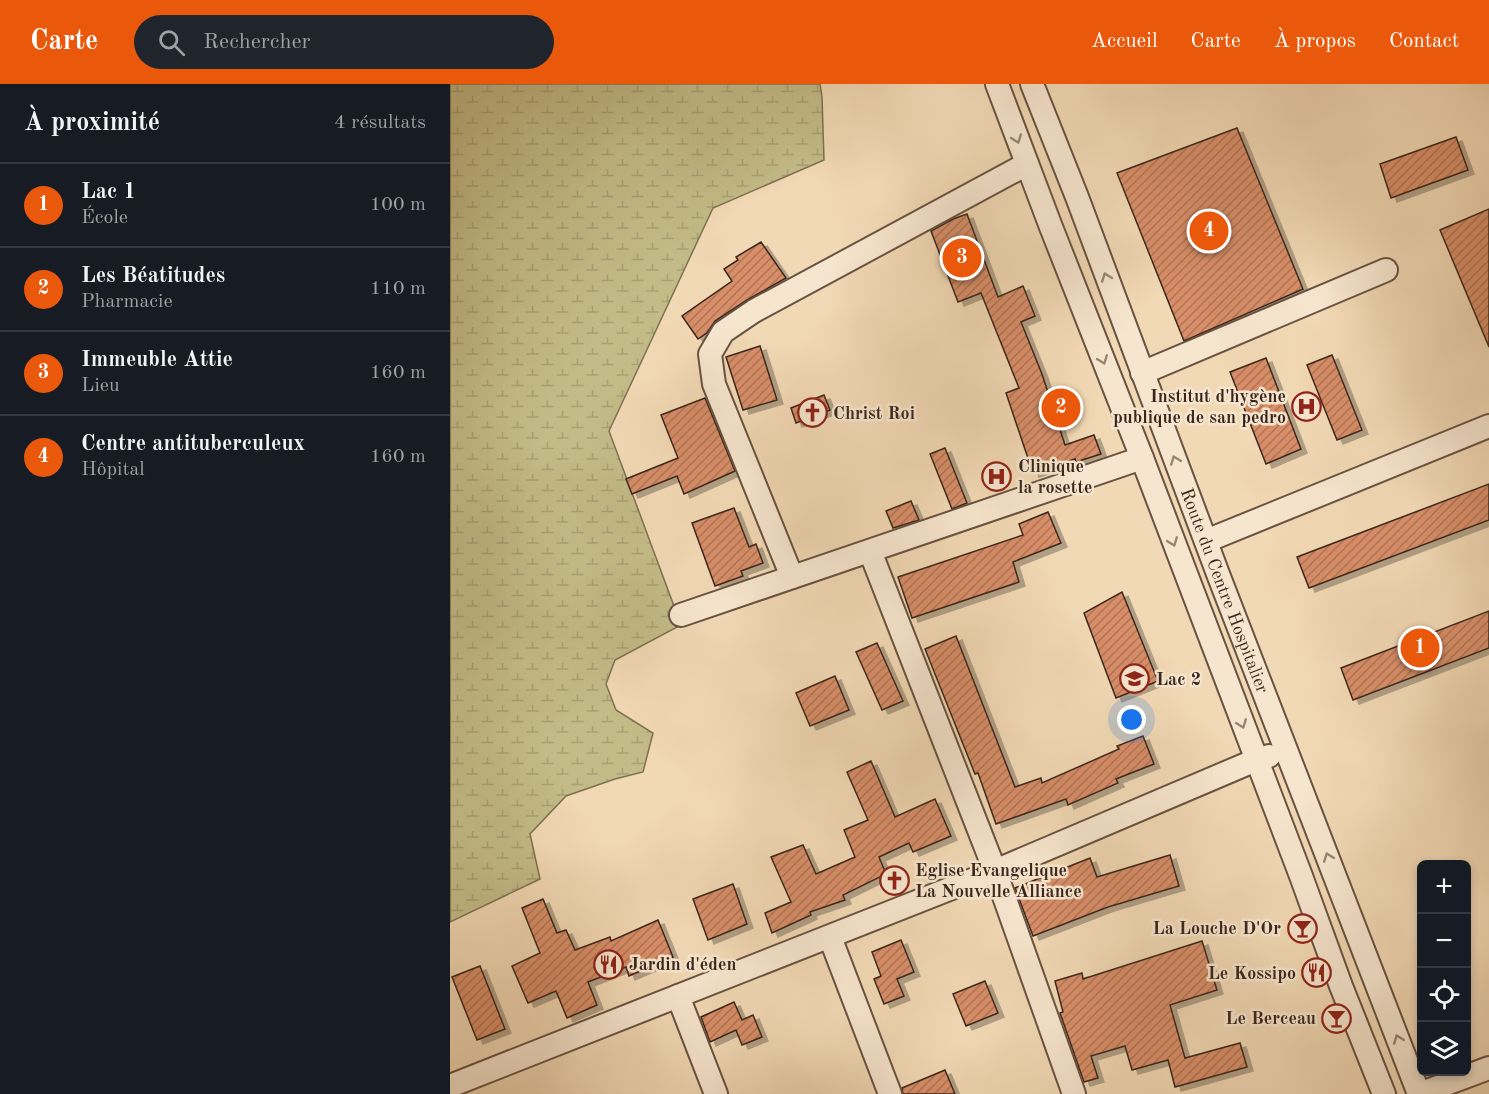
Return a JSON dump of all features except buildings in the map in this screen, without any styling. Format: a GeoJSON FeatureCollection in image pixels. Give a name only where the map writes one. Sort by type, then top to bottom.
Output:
{"type":"FeatureCollection","features":[{"type":"Feature","properties":{"kind":"street","name":"Route du Centre Hospitalier"},"geometry":{"type":"LineString","coordinates":[[997,84],[1384,1094]]}},
{"type":"Feature","properties":{"kind":"street","name":"Route du Centre Hospitalier"},"geometry":{"type":"LineString","coordinates":[[1032,84],[1419,1094]]}},
{"type":"Feature","properties":{"kind":"street"},"geometry":{"type":"LineString","coordinates":[[792,577],[714,384],[710,354],[723,332],[754,311],[1027,164]]}},
{"type":"Feature","properties":{"kind":"street"},"geometry":{"type":"LineString","coordinates":[[1142,373],[1386,270]]}},
{"type":"Feature","properties":{"kind":"street"},"geometry":{"type":"LineString","coordinates":[[1206,541],[1489,426]]}},
{"type":"Feature","properties":{"kind":"street"},"geometry":{"type":"LineString","coordinates":[[681,615],[1142,458]]}},
{"type":"Feature","properties":{"kind":"street"},"geometry":{"type":"LineString","coordinates":[[870,550],[995,871],[1074,1094]]}},
{"type":"Feature","properties":{"kind":"street"},"geometry":{"type":"LineString","coordinates":[[450,1086],[995,871],[1256,760],[1287,750]]}},
{"type":"Feature","properties":{"kind":"street"},"geometry":{"type":"LineString","coordinates":[[830,937],[890,1094]]}},
{"type":"Feature","properties":{"kind":"street"},"geometry":{"type":"LineString","coordinates":[[678,996],[716,1094]]}},
{"type":"Feature","properties":{"kind":"street"},"geometry":{"type":"LineString","coordinates":[[1419,1094],[1489,1068]]}},
{"type":"Feature","properties":{"kind":"green space"},"geometry":{"type":"Polygon","coordinates":[[[450,84],[820,84],[824,160],[713,208],[609,431],[681,625],[615,660],[606,684],[616,710],[653,733],[643,772],[566,796],[530,834],[540,879],[450,922],[450,84]]]}},
{"type":"Feature","properties":{"kind":"place","name":"Centre antituberculeux"},"geometry":{"type":"Point","coordinates":[1209,231]}},
{"type":"Feature","properties":{"kind":"place","name":"Immeuble Attie"},"geometry":{"type":"Point","coordinates":[962,258]}},
{"type":"Feature","properties":{"kind":"place","name":"Institut d'hygène publique de san pedro"},"geometry":{"type":"Point","coordinates":[1307,406]}},
{"type":"Feature","properties":{"kind":"place","name":"Les Béatitudes"},"geometry":{"type":"Point","coordinates":[1061,408]}},
{"type":"Feature","properties":{"kind":"place","name":"Christ Roi"},"geometry":{"type":"Point","coordinates":[812,413]}},
{"type":"Feature","properties":{"kind":"place","name":"Clinique la rosette"},"geometry":{"type":"Point","coordinates":[997,476]}},
{"type":"Feature","properties":{"kind":"place","name":"Lac 1"},"geometry":{"type":"Point","coordinates":[1420,648]}},
{"type":"Feature","properties":{"kind":"place","name":"Lac 2"},"geometry":{"type":"Point","coordinates":[1135,679]}},
{"type":"Feature","properties":{"kind":"place","name":"Eglise Evangelique La Nouvelle Alliance"},"geometry":{"type":"Point","coordinates":[894,880]}},
{"type":"Feature","properties":{"kind":"place","name":"La Louche D'Or"},"geometry":{"type":"Point","coordinates":[1302,928]}},
{"type":"Feature","properties":{"kind":"place","name":"Jardin d'éden"},"geometry":{"type":"Point","coordinates":[608,964]}},
{"type":"Feature","properties":{"kind":"place","name":"Le Kossipo"},"geometry":{"type":"Point","coordinates":[1317,973]}},
{"type":"Feature","properties":{"kind":"place","name":"Le Berceau"},"geometry":{"type":"Point","coordinates":[1337,1018]}}]}
